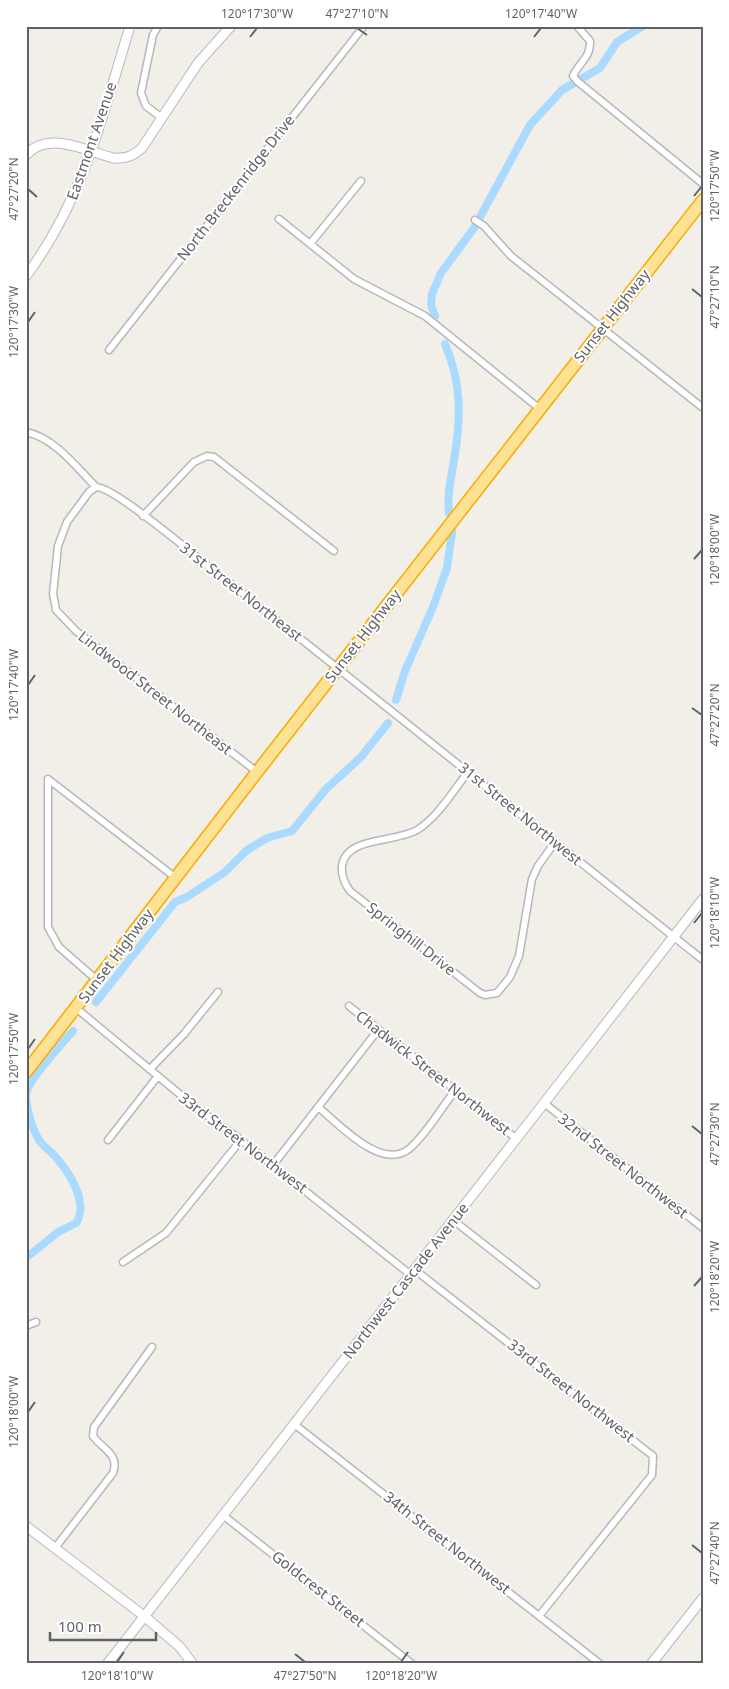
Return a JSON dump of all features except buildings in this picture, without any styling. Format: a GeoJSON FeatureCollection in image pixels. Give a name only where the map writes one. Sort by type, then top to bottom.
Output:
{"type":"FeatureCollection","features":[{"type":"Feature","properties":{"kind":"highway","name":"Sunset Highway"},"geometry":{"type":"LineString","coordinates":[[26,1072],[257,772],[703,200]]}},
{"type":"Feature","properties":{"kind":"street","name":"Eastmont Avenue"},"geometry":{"type":"LineString","coordinates":[[26,276],[69,208],[91,152],[130,26]]}},
{"type":"Feature","properties":{"kind":"street"},"geometry":{"type":"LineString","coordinates":[[158,26],[154,35],[141,93],[146,106],[162,118]]}},
{"type":"Feature","properties":{"kind":"street"},"geometry":{"type":"LineString","coordinates":[[26,155],[40,144],[52,142],[113,158],[133,155],[142,148],[198,63],[231,26]]}},
{"type":"Feature","properties":{"kind":"street","name":"North Breckenridge Drive"},"geometry":{"type":"LineString","coordinates":[[108,350],[364,26]]}},
{"type":"Feature","properties":{"kind":"street"},"geometry":{"type":"LineString","coordinates":[[576,26],[590,41],[590,51],[573,76],[577,81],[703,184]]}},
{"type":"Feature","properties":{"kind":"street"},"geometry":{"type":"LineString","coordinates":[[310,244],[361,181]]}},
{"type":"Feature","properties":{"kind":"street"},"geometry":{"type":"LineString","coordinates":[[279,219],[354,279],[425,316],[540,409]]}},
{"type":"Feature","properties":{"kind":"street"},"geometry":{"type":"LineString","coordinates":[[476,220],[484,226],[511,256],[703,408]]}},
{"type":"Feature","properties":{"kind":"street"},"geometry":{"type":"LineString","coordinates":[[26,432],[41,435],[53,444],[96,487]]}},
{"type":"Feature","properties":{"kind":"street"},"geometry":{"type":"LineString","coordinates":[[143,516],[194,462],[207,456],[214,456],[334,551]]}},
{"type":"Feature","properties":{"kind":"street","name":"31st Street Northeast"},"geometry":{"type":"LineString","coordinates":[[96,487],[110,490],[338,668]]}},
{"type":"Feature","properties":{"kind":"street","name":"Lindwood Street Northeast"},"geometry":{"type":"LineString","coordinates":[[96,487],[89,492],[60,534],[53,594],[56,610],[76,630],[257,772]]}},
{"type":"Feature","properties":{"kind":"street","name":"31st Street Northwest"},"geometry":{"type":"LineString","coordinates":[[338,668],[703,960]]}},
{"type":"Feature","properties":{"kind":"street","name":"Springhill Drive"},"geometry":{"type":"LineString","coordinates":[[468,772],[428,822],[406,835],[357,846],[344,859],[341,872],[344,882],[350,891],[480,993],[485,995],[497,993],[516,967],[521,949],[532,879],[538,866],[555,842]]}},
{"type":"Feature","properties":{"kind":"street"},"geometry":{"type":"LineString","coordinates":[[98,980],[58,947],[48,927],[48,779],[176,878]]}},
{"type":"Feature","properties":{"kind":"street","name":"Northwest Cascade Avenue"},"geometry":{"type":"LineString","coordinates":[[108,1663],[703,899]]}},
{"type":"Feature","properties":{"kind":"street"},"geometry":{"type":"LineString","coordinates":[[150,1069],[184,1034],[218,992]]}},
{"type":"Feature","properties":{"kind":"street","name":"Chadwick Street Northwest"},"geometry":{"type":"LineString","coordinates":[[349,1006],[517,1139]]}},
{"type":"Feature","properties":{"kind":"street","name":"33rd Street Northwest"},"geometry":{"type":"LineString","coordinates":[[76,1008],[194,1106],[648,1451],[654,1460],[652,1475],[539,1616]]}},
{"type":"Feature","properties":{"kind":"street"},"geometry":{"type":"LineString","coordinates":[[273,1165],[378,1030]]}},
{"type":"Feature","properties":{"kind":"street"},"geometry":{"type":"LineString","coordinates":[[108,1140],[158,1076]]}},
{"type":"Feature","properties":{"kind":"street"},"geometry":{"type":"LineString","coordinates":[[318,1107],[369,1148],[386,1155],[400,1154],[415,1143],[455,1091]]}},
{"type":"Feature","properties":{"kind":"street","name":"32nd Street Northwest"},"geometry":{"type":"LineString","coordinates":[[544,1103],[703,1228]]}},
{"type":"Feature","properties":{"kind":"street"},"geometry":{"type":"LineString","coordinates":[[123,1262],[166,1233],[241,1140]]}},
{"type":"Feature","properties":{"kind":"street"},"geometry":{"type":"LineString","coordinates":[[453,1220],[536,1285]]}},
{"type":"Feature","properties":{"kind":"street"},"geometry":{"type":"LineString","coordinates":[[26,1326],[36,1322]]}},
{"type":"Feature","properties":{"kind":"street"},"geometry":{"type":"LineString","coordinates":[[55,1548],[113,1473],[116,1465],[114,1457],[98,1444],[93,1436],[94,1427],[152,1347]]}},
{"type":"Feature","properties":{"kind":"street","name":"34th Street Northwest"},"geometry":{"type":"LineString","coordinates":[[294,1424],[599,1663]]}},
{"type":"Feature","properties":{"kind":"street","name":"Goldcrest Street"},"geometry":{"type":"LineString","coordinates":[[224,1516],[411,1663]]}},
{"type":"Feature","properties":{"kind":"street"},"geometry":{"type":"LineString","coordinates":[[26,1526],[144,1616],[180,1646],[192,1663]]}},
{"type":"Feature","properties":{"kind":"street"},"geometry":{"type":"LineString","coordinates":[[652,1663],[703,1598]]}},
{"type":"Feature","properties":{"kind":"waterway"},"geometry":{"type":"LineString","coordinates":[[435,316],[431,305],[432,294],[441,273],[474,228],[530,125],[562,90],[600,68],[617,42],[643,26]]}},
{"type":"Feature","properties":{"kind":"waterway"},"geometry":{"type":"LineString","coordinates":[[445,344],[455,373],[459,416],[449,493],[449,513]]}},
{"type":"Feature","properties":{"kind":"waterway"},"geometry":{"type":"LineString","coordinates":[[396,700],[405,671],[433,607],[447,568],[452,532]]}},
{"type":"Feature","properties":{"kind":"waterway"},"geometry":{"type":"LineString","coordinates":[[96,1002],[175,902],[187,897],[225,872],[247,850],[267,838],[292,831],[326,789],[361,757],[388,723]]}},
{"type":"Feature","properties":{"kind":"waterway"},"geometry":{"type":"LineString","coordinates":[[26,1095],[32,1081],[73,1031]]}},
{"type":"Feature","properties":{"kind":"waterway"},"geometry":{"type":"LineString","coordinates":[[26,1099],[30,1120],[36,1135],[42,1144],[59,1160],[70,1177],[79,1196],[80,1205],[80,1215],[76,1223],[58,1232],[26,1258]]}}]}
